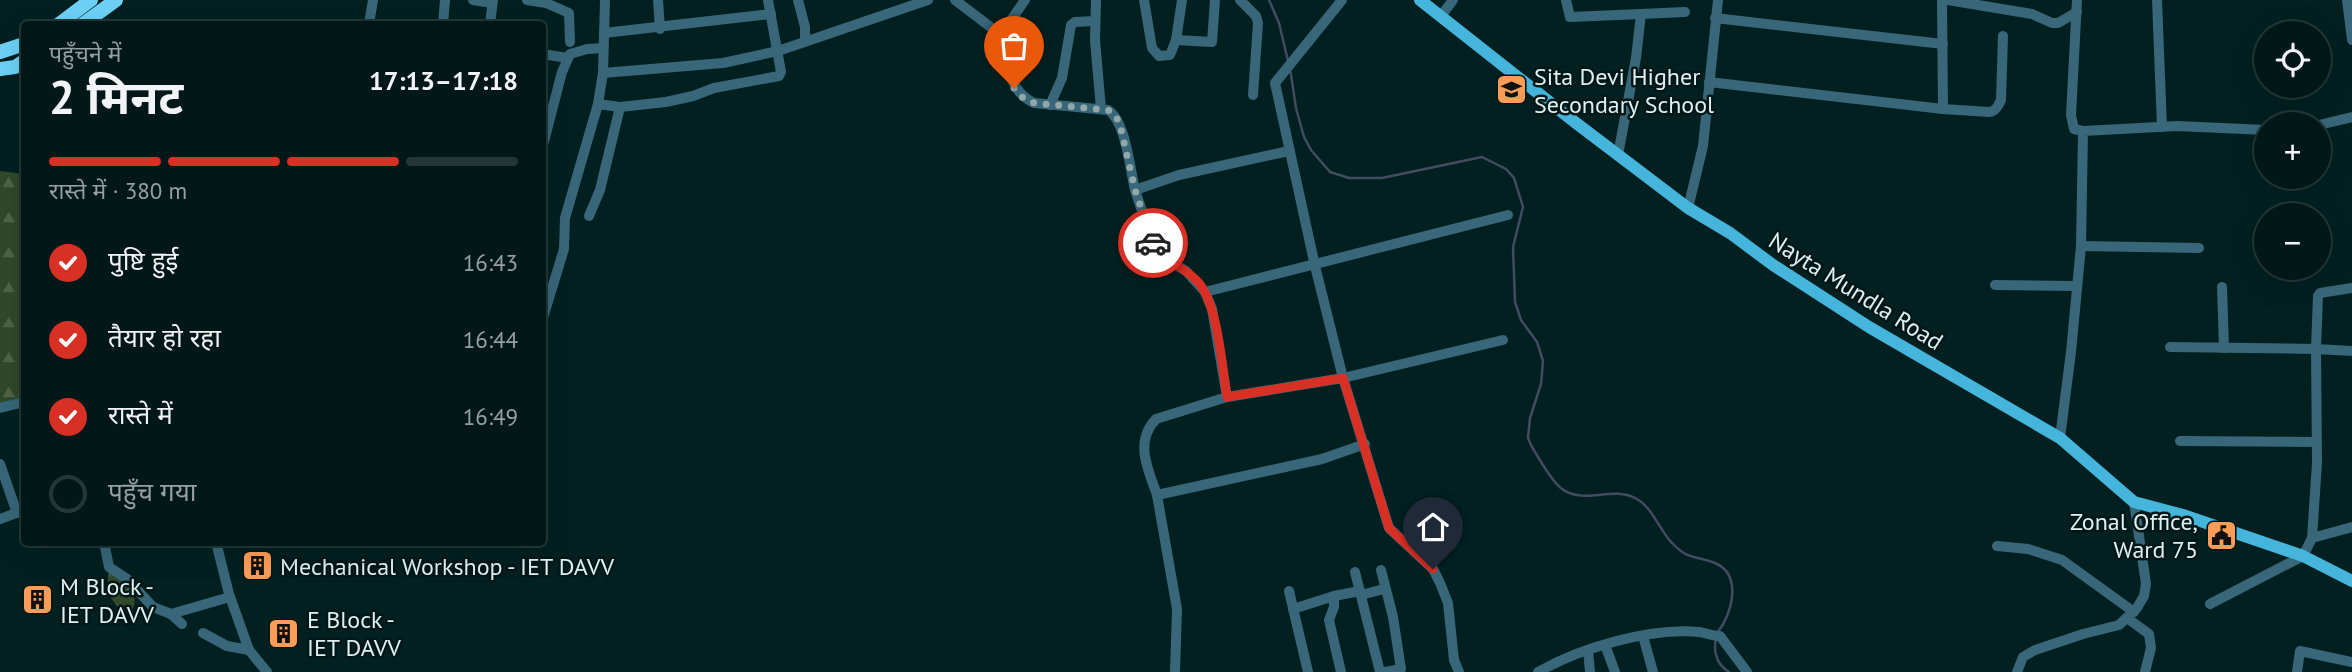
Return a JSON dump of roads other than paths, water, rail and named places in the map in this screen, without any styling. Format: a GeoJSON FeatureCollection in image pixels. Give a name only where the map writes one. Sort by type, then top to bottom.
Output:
{"type":"FeatureCollection","features":[{"type":"Feature","properties":{"kind":"highway"},"geometry":{"type":"LineString","coordinates":[[63,21],[91,0]]}},
{"type":"Feature","properties":{"kind":"highway"},"geometry":{"type":"LineString","coordinates":[[87,21],[116,0]]}},
{"type":"Feature","properties":{"kind":"highway"},"geometry":{"type":"LineString","coordinates":[[0,52],[21,45]]}},
{"type":"Feature","properties":{"kind":"highway"},"geometry":{"type":"LineString","coordinates":[[0,69],[21,62]]}},
{"type":"Feature","properties":{"kind":"main road","name":"Nayta Mundla Road"},"geometry":{"type":"LineString","coordinates":[[1420,0],[1688,208],[1730,233],[1773,265],[1869,327],[2060,438],[2134,502],[2183,515],[2303,556],[2352,581]]}},
{"type":"Feature","properties":{"kind":"street"},"geometry":{"type":"LineString","coordinates":[[370,21],[373,0]]}},
{"type":"Feature","properties":{"kind":"street"},"geometry":{"type":"LineString","coordinates":[[443,21],[445,0]]}},
{"type":"Feature","properties":{"kind":"street"},"geometry":{"type":"LineString","coordinates":[[473,0],[493,2],[490,21]]}},
{"type":"Feature","properties":{"kind":"street"},"geometry":{"type":"LineString","coordinates":[[527,0],[546,2],[569,13],[570,42]]}},
{"type":"Feature","properties":{"kind":"street"},"geometry":{"type":"LineString","coordinates":[[546,308],[564,249],[565,218],[598,104],[603,73],[605,0]]}},
{"type":"Feature","properties":{"kind":"street"},"geometry":{"type":"LineString","coordinates":[[658,0],[660,29]]}},
{"type":"Feature","properties":{"kind":"street"},"geometry":{"type":"LineString","coordinates":[[598,104],[620,107],[666,102],[714,88],[774,78],[781,72],[768,0]]}},
{"type":"Feature","properties":{"kind":"street"},"geometry":{"type":"LineString","coordinates":[[798,0],[805,27],[805,41]]}},
{"type":"Feature","properties":{"kind":"street"},"geometry":{"type":"LineString","coordinates":[[603,73],[723,63],[778,51],[908,4],[928,0]]}},
{"type":"Feature","properties":{"kind":"street"},"geometry":{"type":"LineString","coordinates":[[1025,0],[1007,30],[1014,88],[1024,99],[1034,103],[1101,109],[1115,114],[1135,190],[1153,244],[1163,257],[1186,271],[1205,292],[1212,309],[1227,397]]}},
{"type":"Feature","properties":{"kind":"street"},"geometry":{"type":"LineString","coordinates":[[1096,0],[1094,21],[1101,109]]}},
{"type":"Feature","properties":{"kind":"street"},"geometry":{"type":"LineString","coordinates":[[1144,0],[1155,54],[1160,57],[1170,55],[1176,40],[1182,0]]}},
{"type":"Feature","properties":{"kind":"street"},"geometry":{"type":"LineString","coordinates":[[1176,40],[1212,43],[1215,0]]}},
{"type":"Feature","properties":{"kind":"street"},"geometry":{"type":"LineString","coordinates":[[1240,0],[1256,16],[1258,23],[1253,95]]}},
{"type":"Feature","properties":{"kind":"street"},"geometry":{"type":"LineString","coordinates":[[1342,0],[1275,83],[1314,265],[1343,378],[1389,528],[1433,569],[1440,583],[1448,603],[1454,660],[1459,672]]}},
{"type":"Feature","properties":{"kind":"street"},"geometry":{"type":"LineString","coordinates":[[1441,16],[1453,0]]}},
{"type":"Feature","properties":{"kind":"street"},"geometry":{"type":"LineString","coordinates":[[1566,0],[1570,17],[1685,12]]}},
{"type":"Feature","properties":{"kind":"street"},"geometry":{"type":"LineString","coordinates":[[1688,208],[1703,146],[1718,0]]}},
{"type":"Feature","properties":{"kind":"street"},"geometry":{"type":"LineString","coordinates":[[1943,109],[1945,0],[2032,14],[2052,23],[2058,23],[2077,12]]}},
{"type":"Feature","properties":{"kind":"street"},"geometry":{"type":"LineString","coordinates":[[2077,0],[2071,115],[2074,129],[2083,131],[2162,127],[2254,130]]}},
{"type":"Feature","properties":{"kind":"street"},"geometry":{"type":"LineString","coordinates":[[2157,0],[2162,127]]}},
{"type":"Feature","properties":{"kind":"street"},"geometry":{"type":"LineString","coordinates":[[2347,0],[2352,40]]}},
{"type":"Feature","properties":{"kind":"street"},"geometry":{"type":"LineString","coordinates":[[955,1],[1007,30]]}},
{"type":"Feature","properties":{"kind":"street"},"geometry":{"type":"LineString","coordinates":[[1618,155],[1636,58],[1641,14]]}},
{"type":"Feature","properties":{"kind":"street"},"geometry":{"type":"LineString","coordinates":[[604,33],[771,15]]}},
{"type":"Feature","properties":{"kind":"street"},"geometry":{"type":"LineString","coordinates":[[1716,18],[1943,44]]}},
{"type":"Feature","properties":{"kind":"street"},"geometry":{"type":"LineString","coordinates":[[1050,104],[1062,78],[1071,24],[1094,21]]}},
{"type":"Feature","properties":{"kind":"street"},"geometry":{"type":"LineString","coordinates":[[1709,82],[1989,112],[1994,111],[2001,100],[2003,37]]}},
{"type":"Feature","properties":{"kind":"street"},"geometry":{"type":"LineString","coordinates":[[546,134],[570,54],[587,48],[603,48]]}},
{"type":"Feature","properties":{"kind":"street"},"geometry":{"type":"LineString","coordinates":[[546,55],[568,58]]}},
{"type":"Feature","properties":{"kind":"street"},"geometry":{"type":"LineString","coordinates":[[546,101],[554,103]]}},
{"type":"Feature","properties":{"kind":"street"},"geometry":{"type":"LineString","coordinates":[[589,216],[600,190],[620,107]]}},
{"type":"Feature","properties":{"kind":"street"},"geometry":{"type":"LineString","coordinates":[[2331,122],[2352,117]]}},
{"type":"Feature","properties":{"kind":"street"},"geometry":{"type":"LineString","coordinates":[[2060,438],[2081,246],[2083,131]]}},
{"type":"Feature","properties":{"kind":"street"},"geometry":{"type":"LineString","coordinates":[[1135,190],[1180,175],[1289,151]]}},
{"type":"Feature","properties":{"kind":"street"},"geometry":{"type":"LineString","coordinates":[[1205,292],[1508,215]]}},
{"type":"Feature","properties":{"kind":"street"},"geometry":{"type":"LineString","coordinates":[[2081,246],[2199,247]]}},
{"type":"Feature","properties":{"kind":"street"},"geometry":{"type":"LineString","coordinates":[[1995,285],[2076,286]]}},
{"type":"Feature","properties":{"kind":"street"},"geometry":{"type":"LineString","coordinates":[[2222,287],[2224,348]]}},
{"type":"Feature","properties":{"kind":"street"},"geometry":{"type":"LineString","coordinates":[[2210,604],[2303,556],[2312,538],[2316,505],[2318,296],[2320,293],[2352,288]]}},
{"type":"Feature","properties":{"kind":"street"},"geometry":{"type":"LineString","coordinates":[[1175,672],[1177,609],[1157,495],[1144,453],[1144,439],[1148,427],[1156,419],[1227,397],[1343,378],[1503,340]]}},
{"type":"Feature","properties":{"kind":"street"},"geometry":{"type":"LineString","coordinates":[[2170,347],[2352,351]]}},
{"type":"Feature","properties":{"kind":"street"},"geometry":{"type":"LineString","coordinates":[[0,408],[21,403]]}},
{"type":"Feature","properties":{"kind":"street"},"geometry":{"type":"LineString","coordinates":[[2180,441],[2316,442]]}},
{"type":"Feature","properties":{"kind":"street"},"geometry":{"type":"LineString","coordinates":[[1157,495],[1322,459],[1365,444]]}},
{"type":"Feature","properties":{"kind":"street"},"geometry":{"type":"LineString","coordinates":[[0,464],[21,512],[0,519]]}},
{"type":"Feature","properties":{"kind":"street"},"geometry":{"type":"LineString","coordinates":[[2017,672],[2023,657],[2035,650],[2119,625],[2133,613],[2144,596],[2146,577],[2134,502]]}},
{"type":"Feature","properties":{"kind":"street"},"geometry":{"type":"LineString","coordinates":[[2312,538],[2352,527]]}},
{"type":"Feature","properties":{"kind":"street"},"geometry":{"type":"LineString","coordinates":[[105,546],[109,567],[127,579],[153,607],[172,614],[182,624]]}},
{"type":"Feature","properties":{"kind":"street"},"geometry":{"type":"LineString","coordinates":[[217,546],[230,597],[249,650],[267,672]]}},
{"type":"Feature","properties":{"kind":"street"},"geometry":{"type":"LineString","coordinates":[[1997,546],[2028,549],[2062,560],[2133,613],[2149,634],[2151,648],[2145,672]]}},
{"type":"Feature","properties":{"kind":"street"},"geometry":{"type":"LineString","coordinates":[[1355,572],[1383,672],[1401,669],[1393,617],[1381,570]]}},
{"type":"Feature","properties":{"kind":"street"},"geometry":{"type":"LineString","coordinates":[[1293,609],[1334,596],[1384,589]]}},
{"type":"Feature","properties":{"kind":"street"},"geometry":{"type":"LineString","coordinates":[[1289,591],[1308,672]]}},
{"type":"Feature","properties":{"kind":"street"},"geometry":{"type":"LineString","coordinates":[[1334,596],[1334,607],[1329,620],[1341,672]]}},
{"type":"Feature","properties":{"kind":"street"},"geometry":{"type":"LineString","coordinates":[[172,614],[230,597]]}},
{"type":"Feature","properties":{"kind":"street"},"geometry":{"type":"LineString","coordinates":[[1538,672],[1560,660],[1605,645],[1658,633],[1698,632],[1717,636],[1747,672]]}},
{"type":"Feature","properties":{"kind":"street"},"geometry":{"type":"LineString","coordinates":[[203,633],[227,646],[249,650]]}},
{"type":"Feature","properties":{"kind":"street"},"geometry":{"type":"LineString","coordinates":[[1643,636],[1653,672]]}},
{"type":"Feature","properties":{"kind":"street"},"geometry":{"type":"LineString","coordinates":[[1605,645],[1615,672]]}},
{"type":"Feature","properties":{"kind":"street"},"geometry":{"type":"LineString","coordinates":[[1588,650],[1590,672]]}},
{"type":"Feature","properties":{"kind":"street"},"geometry":{"type":"LineString","coordinates":[[2297,672],[2300,651],[2352,663],[2350,672]]}},
{"type":"Feature","properties":{"kind":"waterway"},"geometry":{"type":"LineString","coordinates":[[1269,0],[1279,23],[1288,61]]}},
{"type":"Feature","properties":{"kind":"waterway"},"geometry":{"type":"LineString","coordinates":[[1290,68],[1304,137],[1311,150],[1330,172],[1349,178],[1382,178],[1482,157],[1506,169],[1514,178],[1523,207],[1513,247],[1515,302],[1521,320],[1537,342],[1543,361],[1541,384],[1530,418],[1528,438],[1531,445],[1549,475],[1562,489],[1579,495],[1617,494],[1635,498],[1647,507],[1667,538],[1678,549],[1724,569],[1732,586],[1732,596],[1727,616],[1717,633]]}},
{"type":"Feature","properties":{"kind":"waterway"},"geometry":{"type":"LineString","coordinates":[[1716,639],[1717,658],[1721,666],[1729,672]]}},
{"type":"Feature","properties":{"kind":"place","name":"Sita Devi Higher Secondary School"},"geometry":{"type":"Point","coordinates":[1511,90]}},
{"type":"Feature","properties":{"kind":"place","name":"Zonal Office, Ward 75"},"geometry":{"type":"Point","coordinates":[2221,535]}},
{"type":"Feature","properties":{"kind":"place","name":"Mechanical Workshop - IET DAVV"},"geometry":{"type":"Point","coordinates":[257,566]}},
{"type":"Feature","properties":{"kind":"place","name":"M Block - IET DAVV"},"geometry":{"type":"Point","coordinates":[37,600]}},
{"type":"Feature","properties":{"kind":"place","name":"E Block - IET DAVV"},"geometry":{"type":"Point","coordinates":[284,633]}}]}
